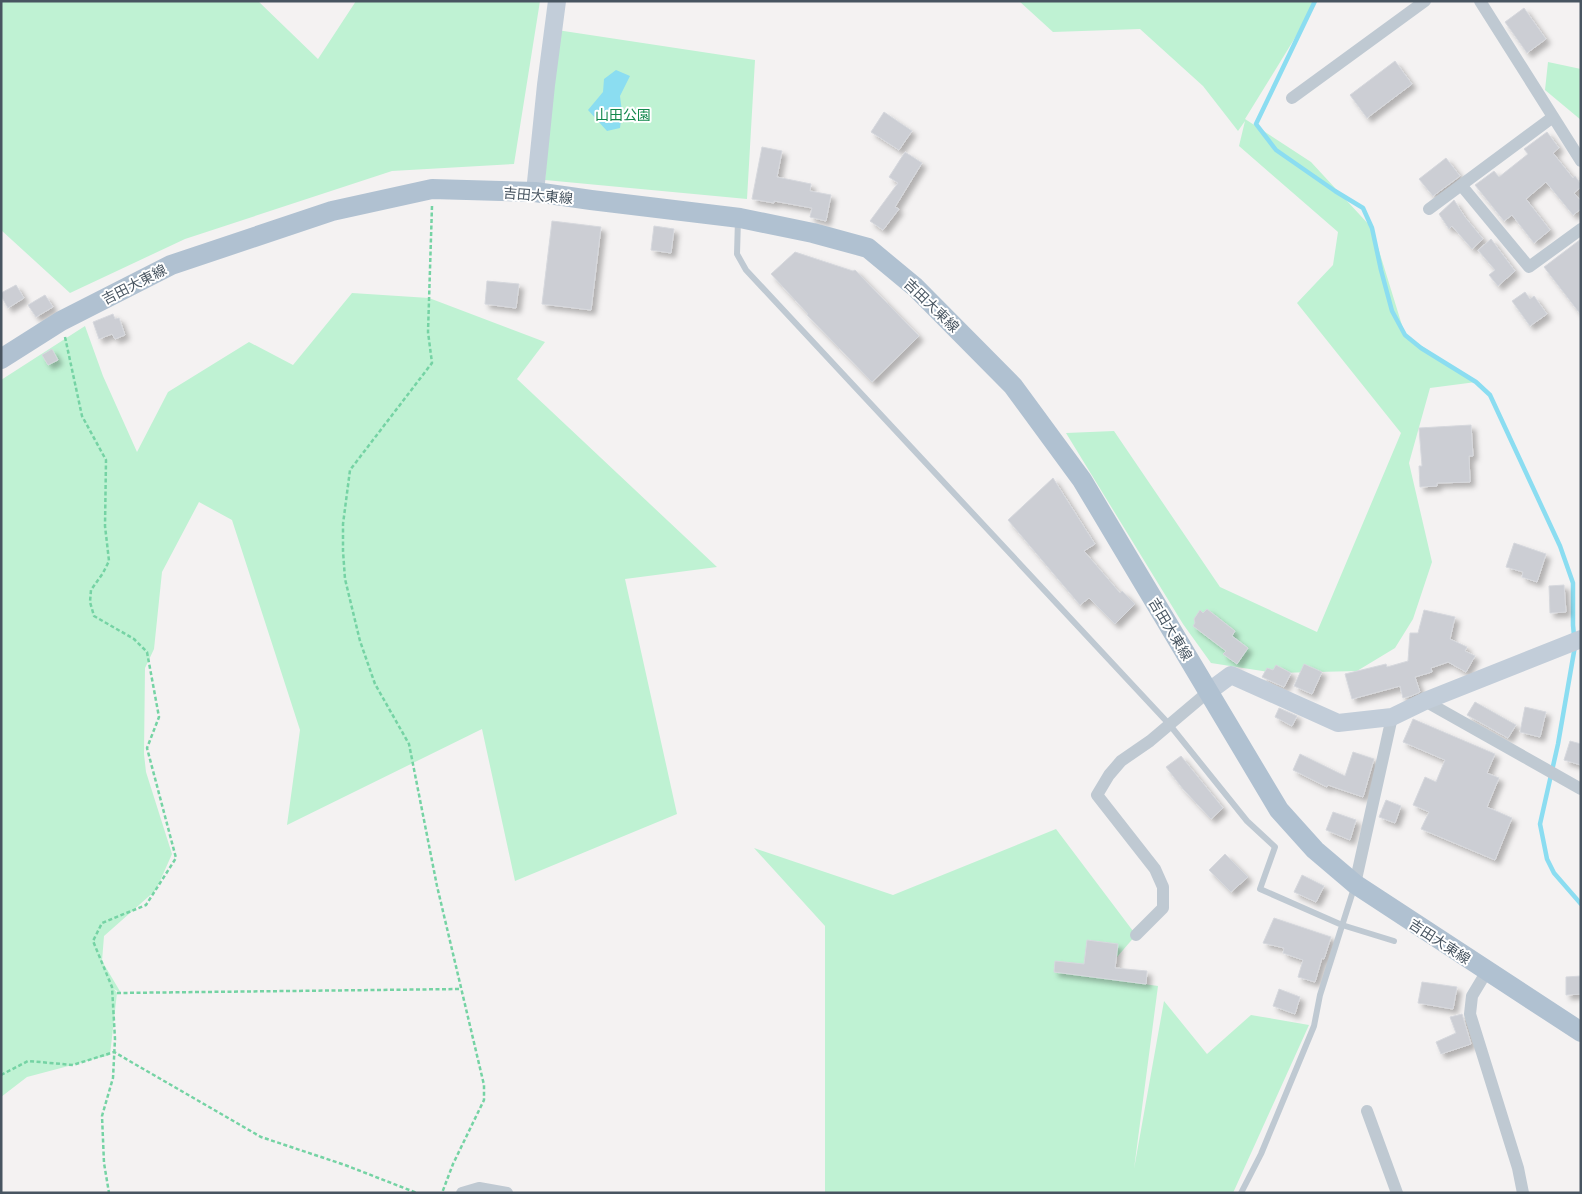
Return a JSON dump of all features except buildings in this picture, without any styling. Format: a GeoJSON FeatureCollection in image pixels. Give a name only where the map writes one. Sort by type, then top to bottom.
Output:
{"type":"FeatureCollection","features":[{"type":"Feature","properties":{"kind":"main road","name":"吉田大東線"},"geometry":{"type":"LineString","coordinates":[[3,353],[171,265],[332,211],[432,189],[535,192],[738,218],[813,233],[868,248],[916,287],[1012,386],[1082,480],[1279,810],[1315,850],[1355,884],[1581,1032]]}},
{"type":"Feature","properties":{"kind":"street"},"geometry":{"type":"LineString","coordinates":[[535,192],[557,1]]}},
{"type":"Feature","properties":{"kind":"street"},"geometry":{"type":"LineString","coordinates":[[1292,98],[1425,1]]}},
{"type":"Feature","properties":{"kind":"street"},"geometry":{"type":"LineString","coordinates":[[1480,1],[1581,160]]}},
{"type":"Feature","properties":{"kind":"street"},"geometry":{"type":"LineString","coordinates":[[1429,209],[1553,116]]}},
{"type":"Feature","properties":{"kind":"street"},"geometry":{"type":"LineString","coordinates":[[1461,185],[1529,267],[1581,229]]}},
{"type":"Feature","properties":{"kind":"street"},"geometry":{"type":"LineString","coordinates":[[1136,935],[1163,908],[1163,887],[1155,869],[1097,796],[1109,775],[1121,761],[1230,675],[1338,723],[1392,717],[1425,701],[1581,639]]}},
{"type":"Feature","properties":{"kind":"street"},"geometry":{"type":"LineString","coordinates":[[1425,701],[1581,789]]}},
{"type":"Feature","properties":{"kind":"street"},"geometry":{"type":"LineString","coordinates":[[1355,884],[1392,717]]}},
{"type":"Feature","properties":{"kind":"street"},"geometry":{"type":"LineString","coordinates":[[1487,971],[1472,996],[1470,1014],[1518,1168],[1523,1193]]}},
{"type":"Feature","properties":{"kind":"street"},"geometry":{"type":"LineString","coordinates":[[1367,1111],[1397,1193]]}},
{"type":"Feature","properties":{"kind":"street"},"geometry":{"type":"LineString","coordinates":[[462,1193],[479,1188],[507,1193]]}},
{"type":"Feature","properties":{"kind":"lane"},"geometry":{"type":"LineString","coordinates":[[738,218],[737,254],[746,270],[1169,724],[1247,821],[1274,847],[1260,889],[1342,926],[1394,941]]}},
{"type":"Feature","properties":{"kind":"lane"},"geometry":{"type":"LineString","coordinates":[[1240,1193],[1264,1147],[1314,1026],[1320,995],[1355,884]]}},
{"type":"Feature","properties":{"kind":"path"},"geometry":{"type":"LineString","coordinates":[[432,189],[428,332],[432,363],[350,470],[343,524],[343,551],[345,579],[360,641],[375,684],[409,744],[437,886],[484,1085],[484,1100],[453,1164],[442,1193]]}},
{"type":"Feature","properties":{"kind":"path"},"geometry":{"type":"LineString","coordinates":[[62,321],[82,416],[106,460],[105,526],[109,560],[103,574],[91,590],[90,602],[94,616],[134,639],[148,652],[159,716],[147,748],[176,858],[146,905],[102,923],[93,941],[112,987],[116,1039],[113,1078],[102,1116],[104,1163],[109,1193]]}},
{"type":"Feature","properties":{"kind":"path"},"geometry":{"type":"LineString","coordinates":[[117,993],[461,988]]}},
{"type":"Feature","properties":{"kind":"path"},"geometry":{"type":"LineString","coordinates":[[1,1075],[28,1061],[73,1065],[114,1052],[261,1137],[345,1165],[417,1193]]}},
{"type":"Feature","properties":{"kind":"green space"},"geometry":{"type":"Polygon","coordinates":[[[1,1],[258,1],[318,59],[356,1],[540,1],[514,164],[392,171],[185,239],[70,293],[1,230],[1,1]]]}},
{"type":"Feature","properties":{"kind":"green space"},"geometry":{"type":"Polygon","coordinates":[[[1019,1],[1315,1],[1309,15],[1245,119],[1311,162],[1372,228],[1405,335],[1476,382],[1430,388],[1409,463],[1432,562],[1413,619],[1395,648],[1357,671],[1276,673],[1211,663],[1183,624],[1066,433],[1114,431],[1220,587],[1317,632],[1401,433],[1297,303],[1333,265],[1338,232],[1239,146],[1245,121],[1238,131],[1203,86],[1140,29],[1053,32],[1019,1]]]}},
{"type":"Feature","properties":{"kind":"green space","name":"山田公園"},"geometry":{"type":"Polygon","coordinates":[[[557,30],[755,60],[747,199],[545,180],[557,30]]]}},
{"type":"Feature","properties":{"kind":"green space"},"geometry":{"type":"Polygon","coordinates":[[[1548,62],[1581,69],[1581,120],[1545,90],[1548,62]]]}},
{"type":"Feature","properties":{"kind":"green space"},"geometry":{"type":"Polygon","coordinates":[[[352,293],[429,298],[545,342],[517,379],[717,567],[625,579],[677,814],[515,881],[482,729],[287,825],[300,730],[232,520],[199,502],[162,572],[154,649],[145,668],[144,754],[146,772],[172,854],[156,890],[104,936],[102,961],[121,993],[114,989],[117,993],[110,1055],[27,1077],[1,1097],[1,380],[85,326],[103,376],[137,452],[168,392],[249,342],[293,365],[352,293]]]}},
{"type":"Feature","properties":{"kind":"green space"},"geometry":{"type":"Polygon","coordinates":[[[1056,829],[1136,935],[1102,978],[1158,986],[1134,1169],[1164,1001],[1207,1054],[1251,1015],[1309,1025],[1233,1193],[825,1193],[825,926],[754,848],[893,895],[1056,829]]]}},
{"type":"Feature","properties":{"kind":"water"},"geometry":{"type":"Polygon","coordinates":[[[616,70],[630,76],[620,96],[622,112],[620,128],[607,131],[588,110],[603,92],[604,79],[616,70]]]}},
{"type":"Feature","properties":{"kind":"waterway"},"geometry":{"type":"LineString","coordinates":[[1315,1],[1256,124],[1276,150],[1363,208],[1372,228],[1392,311],[1405,335],[1421,348],[1476,382],[1490,395],[1560,546],[1573,583],[1574,636]]}},
{"type":"Feature","properties":{"kind":"waterway"},"geometry":{"type":"LineString","coordinates":[[1575,646],[1558,744],[1540,824],[1547,859],[1554,873],[1581,904]]}}]}
